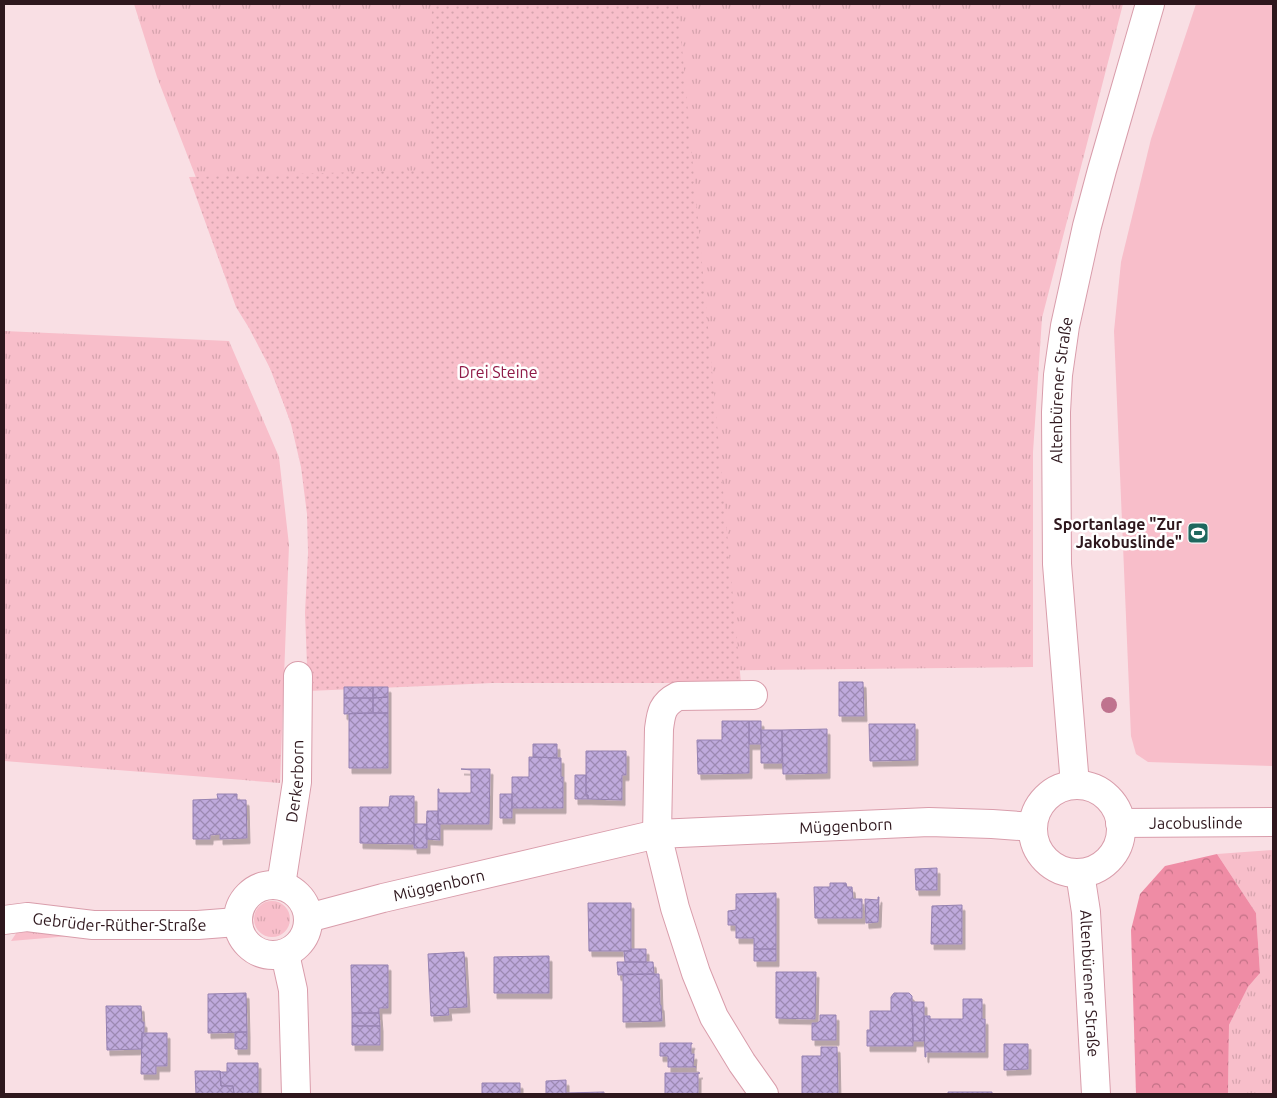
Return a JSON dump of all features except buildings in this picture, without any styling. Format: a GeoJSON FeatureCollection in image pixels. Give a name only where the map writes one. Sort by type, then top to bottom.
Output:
{"type":"FeatureCollection","features":[{"type":"Feature","properties":{"kind":"street","name":"Altenbürener Straße"},"geometry":{"type":"LineString","coordinates":[[1075,785],[1057,564],[1056,412],[1059,367],[1065,326],[1087,226],[1150,4]]}},
{"type":"Feature","properties":{"kind":"street","name":"Derkerborn"},"geometry":{"type":"LineString","coordinates":[[281,885],[298,782],[298,676]]}},
{"type":"Feature","properties":{"kind":"street"},"geometry":{"type":"LineString","coordinates":[[753,695],[678,696],[669,701],[664,708],[659,729],[658,834],[675,908],[705,996],[726,1038],[764,1094]]}},
{"type":"Feature","properties":{"kind":"street"},"geometry":{"type":"LineString","coordinates":[[1075,785],[1086,786],[1105,795],[1118,812],[1120,823],[1120,837],[1116,851],[1106,862],[1094,870],[1080,874],[1068,873],[1046,861],[1038,851],[1034,840],[1033,827],[1036,814],[1042,803],[1051,794],[1062,788],[1075,785]]}},
{"type":"Feature","properties":{"kind":"street","name":"Müggenborn"},"geometry":{"type":"LineString","coordinates":[[308,918],[393,896],[658,834],[929,822],[1033,827]]}},
{"type":"Feature","properties":{"kind":"street","name":"Jacobuslinde"},"geometry":{"type":"LineString","coordinates":[[1120,823],[1273,822]]}},
{"type":"Feature","properties":{"kind":"street","name":"Altenbürener Straße"},"geometry":{"type":"LineString","coordinates":[[1080,874],[1086,912],[1096,1094]]}},
{"type":"Feature","properties":{"kind":"street"},"geometry":{"type":"LineString","coordinates":[[268,885],[281,885],[292,890],[300,897],[306,907],[308,918],[307,929],[302,940],[295,948],[285,954],[272,956],[259,953],[248,946],[240,935],[237,922],[239,909],[245,897],[255,888],[268,885]]}},
{"type":"Feature","properties":{"kind":"street","name":"Gebrüder-Rüther-Straße"},"geometry":{"type":"LineString","coordinates":[[4,920],[27,918],[94,925],[198,925],[237,922]]}},
{"type":"Feature","properties":{"kind":"street"},"geometry":{"type":"LineString","coordinates":[[285,954],[293,990],[296,1094]]}},
{"type":"Feature","properties":{"kind":"green space"},"geometry":{"type":"Polygon","coordinates":[[[134,4],[1123,4],[1042,318],[1033,452],[1033,667],[315,675],[312,543],[302,451],[157,77],[134,4]]]}},
{"type":"Feature","properties":{"kind":"green space","name":"Drei Steine"},"geometry":{"type":"Polygon","coordinates":[[[432,4],[678,4],[741,683],[492,683],[308,691],[305,613],[308,553],[307,514],[301,467],[291,424],[273,374],[236,307],[189,177],[430,170],[432,4]]]}},
{"type":"Feature","properties":{"kind":"green space","name":"Sportanlage \"Zur Jakobuslinde\""},"geometry":{"type":"Polygon","coordinates":[[[1196,4],[1273,4],[1273,766],[1148,762],[1136,754],[1131,736],[1114,331],[1121,262],[1151,139],[1196,4]]]}},
{"type":"Feature","properties":{"kind":"green space"},"geometry":{"type":"Polygon","coordinates":[[[4,331],[229,341],[279,457],[289,545],[280,783],[4,761],[4,331]]]}},
{"type":"Feature","properties":{"kind":"green space"},"geometry":{"type":"Polygon","coordinates":[[[1273,850],[1273,1094],[1228,1094],[1229,1025],[1248,987],[1260,973],[1256,913],[1217,854],[1273,850]]]}},
{"type":"Feature","properties":{"kind":"green space"},"geometry":{"type":"Polygon","coordinates":[[[1217,854],[1256,913],[1260,973],[1248,987],[1229,1025],[1228,1094],[1136,1094],[1131,930],[1140,894],[1165,866],[1217,854]]]}},
{"type":"Feature","properties":{"kind":"green space"},"geometry":{"type":"Polygon","coordinates":[[[272,901],[279,902],[285,906],[289,912],[289,926],[285,932],[279,936],[272,937],[265,936],[259,932],[255,926],[254,919],[255,912],[259,906],[265,902],[272,901]]]}},
{"type":"Feature","properties":{"kind":"green space"},"geometry":{"type":"Polygon","coordinates":[[[30,927],[70,936],[11,941],[17,932],[30,927]]]}},
{"type":"Feature","properties":{"kind":"place","name":"Sportanlage \"Zur Jakobuslinde\""},"geometry":{"type":"Point","coordinates":[1198,533]}}]}
